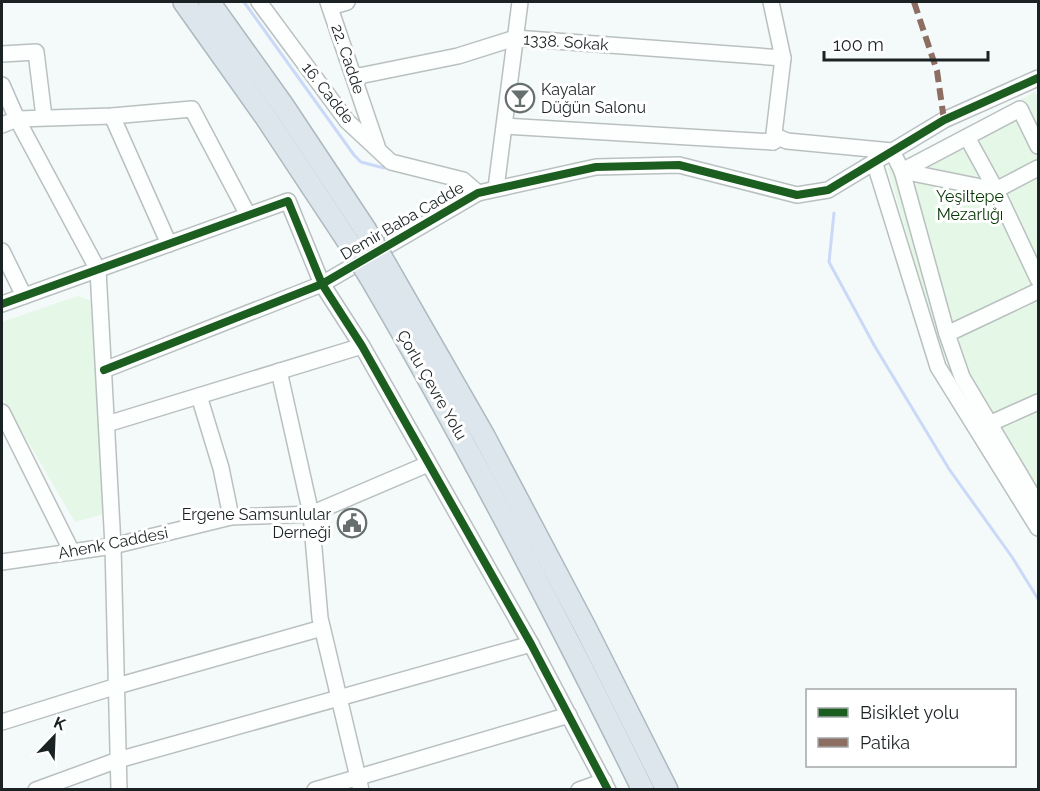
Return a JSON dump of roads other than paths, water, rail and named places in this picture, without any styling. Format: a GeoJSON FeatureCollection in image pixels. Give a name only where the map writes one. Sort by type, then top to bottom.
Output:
{"type":"FeatureCollection","features":[{"type":"Feature","properties":{"kind":"highway","name":"Çorlu Çevre Yolu"},"geometry":{"type":"LineString","coordinates":[[184,2],[356,235]]}},
{"type":"Feature","properties":{"kind":"highway","name":"Çorlu Çevre Yolu"},"geometry":{"type":"LineString","coordinates":[[209,2],[282,104],[378,272],[484,436],[668,789]]}},
{"type":"Feature","properties":{"kind":"highway","name":"Çorlu Çevre Yolu"},"geometry":{"type":"LineString","coordinates":[[378,272],[432,382],[568,638],[643,789]]}},
{"type":"Feature","properties":{"kind":"street","name":"16. Cadde"},"geometry":{"type":"LineString","coordinates":[[260,2],[347,121],[391,162],[463,180],[478,193]]}},
{"type":"Feature","properties":{"kind":"street"},"geometry":{"type":"LineString","coordinates":[[329,4],[347,2]]}},
{"type":"Feature","properties":{"kind":"street"},"geometry":{"type":"LineString","coordinates":[[496,188],[520,2]]}},
{"type":"Feature","properties":{"kind":"street"},"geometry":{"type":"LineString","coordinates":[[771,2],[783,58],[773,142]]}},
{"type":"Feature","properties":{"kind":"street","name":"22. Cadde"},"geometry":{"type":"LineString","coordinates":[[329,4],[378,150]]}},
{"type":"Feature","properties":{"kind":"street","name":"1338. Sokak"},"geometry":{"type":"LineString","coordinates":[[354,77],[458,56],[515,38],[783,58]]}},
{"type":"Feature","properties":{"kind":"street"},"geometry":{"type":"LineString","coordinates":[[2,54],[36,52],[44,117]]}},
{"type":"Feature","properties":{"kind":"street","name":"Demir Baba Cadde"},"geometry":{"type":"LineString","coordinates":[[104,370],[321,284],[478,193],[596,167],[679,165],[797,195],[828,190],[944,120],[1037,80]]}},
{"type":"Feature","properties":{"kind":"street"},"geometry":{"type":"LineString","coordinates":[[2,85],[17,119],[98,270],[113,546],[119,789]]}},
{"type":"Feature","properties":{"kind":"street"},"geometry":{"type":"LineString","coordinates":[[2,125],[17,119],[112,116],[192,109],[248,215]]}},
{"type":"Feature","properties":{"kind":"street"},"geometry":{"type":"LineString","coordinates":[[902,171],[1020,110],[1038,146]]}},
{"type":"Feature","properties":{"kind":"street"},"geometry":{"type":"LineString","coordinates":[[112,116],[169,244]]}},
{"type":"Feature","properties":{"kind":"street"},"geometry":{"type":"LineString","coordinates":[[505,126],[773,142],[780,138],[787,141],[892,151],[902,171],[947,334],[962,376],[1038,505]]}},
{"type":"Feature","properties":{"kind":"street"},"geometry":{"type":"LineString","coordinates":[[967,137],[996,190],[1038,279]]}},
{"type":"Feature","properties":{"kind":"street"},"geometry":{"type":"LineString","coordinates":[[874,161],[938,367],[1038,528]]}},
{"type":"Feature","properties":{"kind":"street"},"geometry":{"type":"LineString","coordinates":[[902,171],[996,190],[1038,168]]}},
{"type":"Feature","properties":{"kind":"street"},"geometry":{"type":"LineString","coordinates":[[2,304],[288,201],[321,284],[362,346],[531,644],[606,785],[579,789]]}},
{"type":"Feature","properties":{"kind":"street"},"geometry":{"type":"LineString","coordinates":[[2,251],[24,296]]}},
{"type":"Feature","properties":{"kind":"street"},"geometry":{"type":"LineString","coordinates":[[947,334],[1038,291]]}},
{"type":"Feature","properties":{"kind":"street"},"geometry":{"type":"LineString","coordinates":[[107,424],[362,346]]}},
{"type":"Feature","properties":{"kind":"street"},"geometry":{"type":"LineString","coordinates":[[279,371],[311,514],[322,628],[360,783]]}},
{"type":"Feature","properties":{"kind":"street"},"geometry":{"type":"LineString","coordinates":[[199,396],[221,468],[231,517]]}},
{"type":"Feature","properties":{"kind":"street"},"geometry":{"type":"LineString","coordinates":[[989,424],[1038,402]]}},
{"type":"Feature","properties":{"kind":"street"},"geometry":{"type":"LineString","coordinates":[[3,419],[72,552]]}},
{"type":"Feature","properties":{"kind":"street","name":"Ahenk Caddesi"},"geometry":{"type":"LineString","coordinates":[[2,562],[113,546],[231,517],[311,514],[428,464]]}},
{"type":"Feature","properties":{"kind":"street"},"geometry":{"type":"LineString","coordinates":[[2,722],[117,686],[322,628]]}},
{"type":"Feature","properties":{"kind":"street"},"geometry":{"type":"LineString","coordinates":[[36,789],[56,786],[118,760],[531,644]]}},
{"type":"Feature","properties":{"kind":"street"},"geometry":{"type":"LineString","coordinates":[[315,789],[360,783],[569,715]]}},
{"type":"Feature","properties":{"kind":"waterway"},"geometry":{"type":"LineString","coordinates":[[244,2],[354,155],[361,162],[384,168]]}},
{"type":"Feature","properties":{"kind":"waterway"},"geometry":{"type":"LineString","coordinates":[[834,213],[829,262],[874,345],[949,469],[1012,557],[1038,599]]}},
{"type":"Feature","properties":{"kind":"place","name":"Kayalar Düğün Salonu"},"geometry":{"type":"Point","coordinates":[520,98]}},
{"type":"Feature","properties":{"kind":"place","name":"Ergene Samsunlular Derneği"},"geometry":{"type":"Point","coordinates":[352,523]}},
{"type":"Feature","properties":{"kind":"park label","name":"Yeşiltepe Mezarlığı"},"geometry":{"type":"Point","coordinates":[970,205]}}]}
